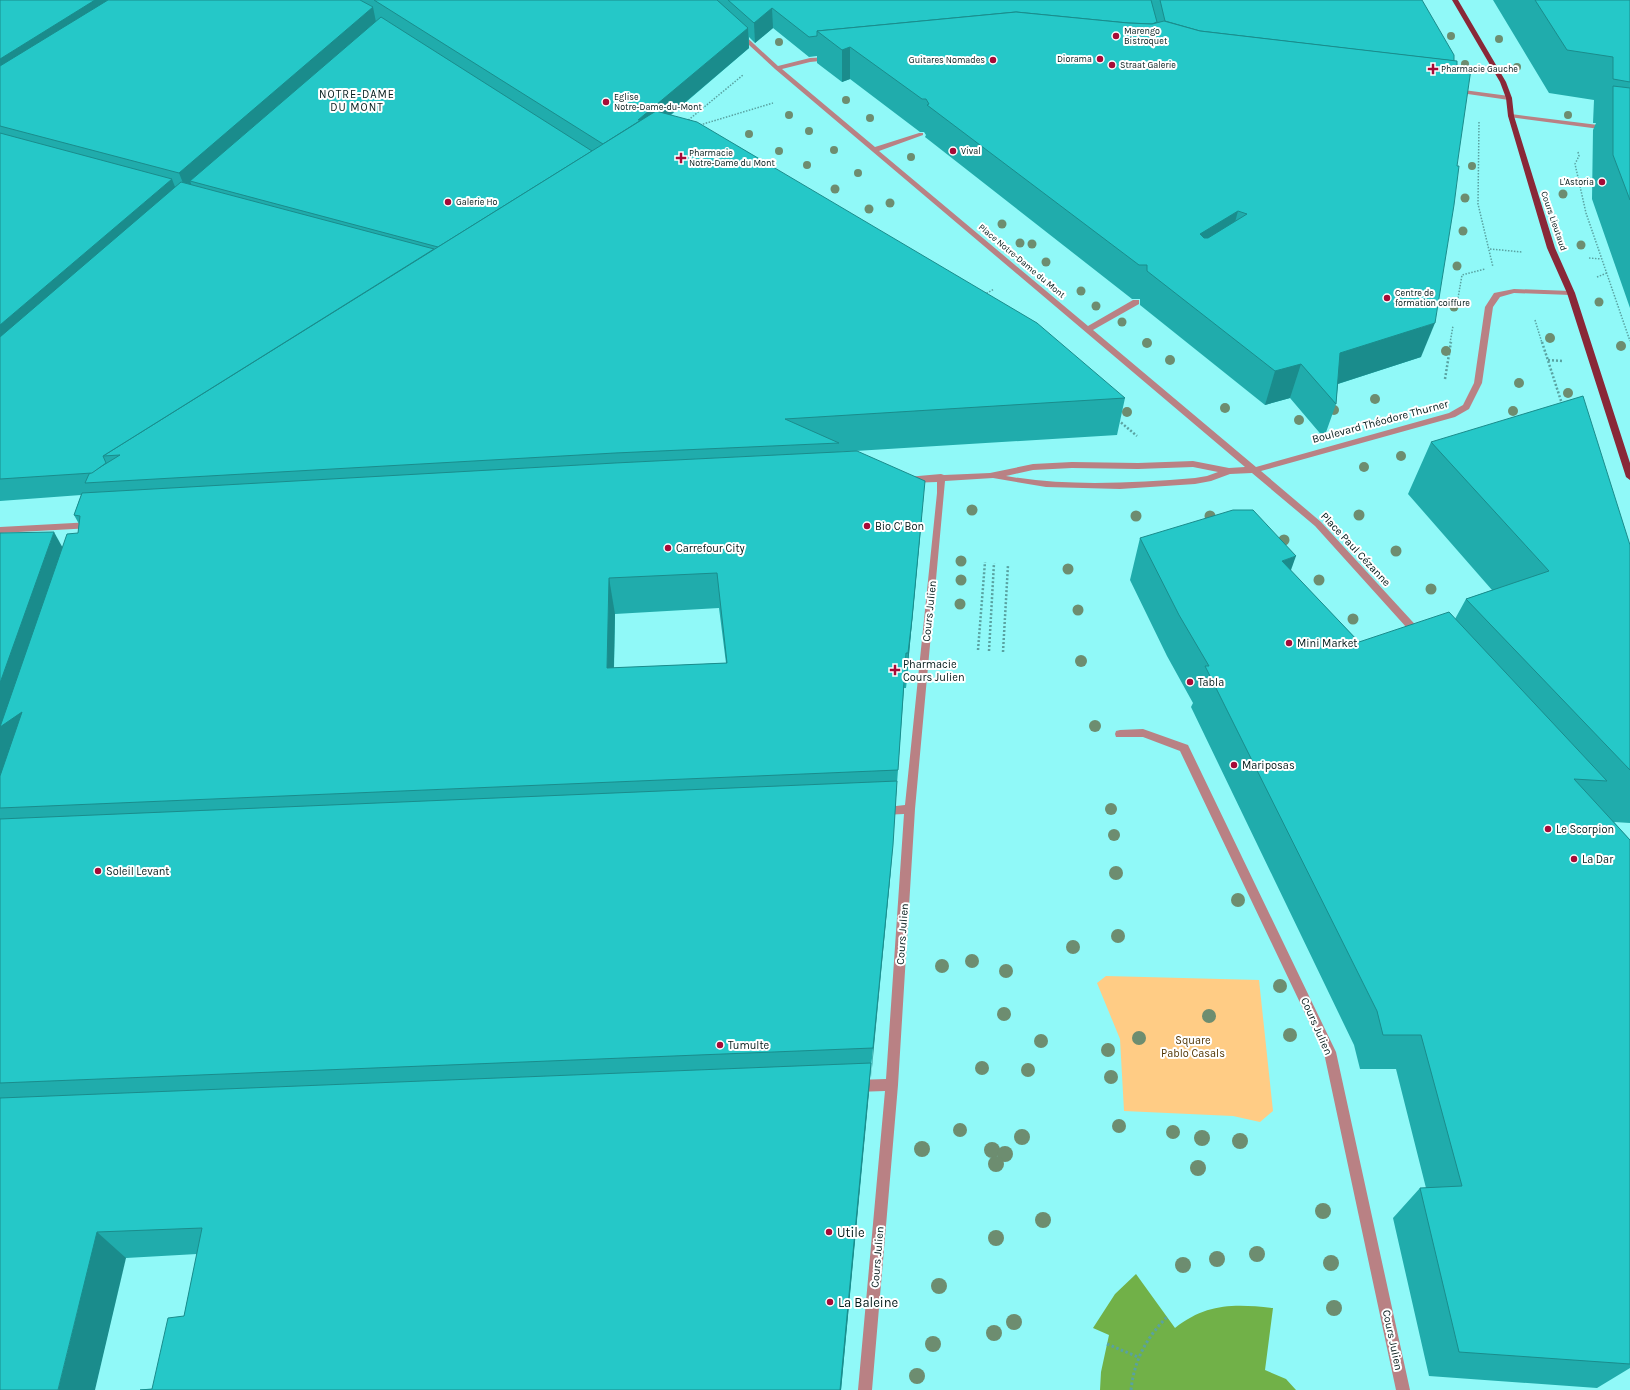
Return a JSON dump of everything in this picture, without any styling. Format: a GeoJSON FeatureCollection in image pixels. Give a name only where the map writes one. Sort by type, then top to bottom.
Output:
{"type":"FeatureCollection","features":[{"type":"Feature","properties":{"kind":"main road","name":"Cours Lieutaud"},"geometry":{"type":"LineString","coordinates":[[1455,0],[1503,82],[1509,98],[1511,116],[1551,248],[1571,293],[1630,477]]}},
{"type":"Feature","properties":{"kind":"street","name":"Place Notre-Dame du Mont"},"geometry":{"type":"LineString","coordinates":[[735,30],[777,68],[1254,470]]}},
{"type":"Feature","properties":{"kind":"street"},"geometry":{"type":"LineString","coordinates":[[777,68],[810,60],[841,57]]}},
{"type":"Feature","properties":{"kind":"street"},"geometry":{"type":"LineString","coordinates":[[1452,90],[1509,98]]}},
{"type":"Feature","properties":{"kind":"street"},"geometry":{"type":"LineString","coordinates":[[1511,116],[1630,131]]}},
{"type":"Feature","properties":{"kind":"street"},"geometry":{"type":"LineString","coordinates":[[874,150],[921,134]]}},
{"type":"Feature","properties":{"kind":"street","name":"Boulevard Théodore Thurner"},"geometry":{"type":"LineString","coordinates":[[990,476],[1033,467],[1072,465],[1138,466],[1193,464],[1229,471],[1254,470],[1452,415],[1466,407],[1478,383],[1489,307],[1497,295],[1514,291],[1571,293]]}},
{"type":"Feature","properties":{"kind":"street"},"geometry":{"type":"LineString","coordinates":[[1088,329],[1136,302]]}},
{"type":"Feature","properties":{"kind":"street","name":"Place Paul Cézanne"},"geometry":{"type":"LineString","coordinates":[[1254,470],[1318,524],[1423,639]]}},
{"type":"Feature","properties":{"kind":"street","name":"Boulevard Théodore Thurner"},"geometry":{"type":"LineString","coordinates":[[990,476],[1032,484],[1103,487],[1195,481],[1208,479],[1229,471]]}},
{"type":"Feature","properties":{"kind":"street"},"geometry":{"type":"LineString","coordinates":[[895,480],[990,476]]}},
{"type":"Feature","properties":{"kind":"street","name":"Cours Julien"},"geometry":{"type":"LineString","coordinates":[[865,1390],[892,1085],[910,809],[941,493],[941,477]]}},
{"type":"Feature","properties":{"kind":"street"},"geometry":{"type":"LineString","coordinates":[[6,532],[98,525]]}},
{"type":"Feature","properties":{"kind":"street","name":"Cours Julien"},"geometry":{"type":"LineString","coordinates":[[1120,734],[1143,733],[1184,748],[1330,1052],[1403,1390]]}},
{"type":"Feature","properties":{"kind":"street"},"geometry":{"type":"LineString","coordinates":[[872,811],[910,809]]}},
{"type":"Feature","properties":{"kind":"street"},"geometry":{"type":"LineString","coordinates":[[846,1087],[892,1085]]}},
{"type":"Feature","properties":{"kind":"path"},"geometry":{"type":"LineString","coordinates":[[684,124],[747,72]]}},
{"type":"Feature","properties":{"kind":"path"},"geometry":{"type":"LineString","coordinates":[[694,127],[773,102]]}},
{"type":"Feature","properties":{"kind":"path"},"geometry":{"type":"LineString","coordinates":[[1457,306],[1462,275],[1494,266],[1478,204],[1479,115]]}},
{"type":"Feature","properties":{"kind":"path"},"geometry":{"type":"LineString","coordinates":[[1579,156],[1574,164],[1586,214],[1630,341]]}},
{"type":"Feature","properties":{"kind":"path"},"geometry":{"type":"LineString","coordinates":[[1532,313],[1562,405]]}},
{"type":"Feature","properties":{"kind":"path"},"geometry":{"type":"LineString","coordinates":[[1444,384],[1454,322]]}},
{"type":"Feature","properties":{"kind":"path"},"geometry":{"type":"LineString","coordinates":[[1114,416],[1140,439]]}},
{"type":"Feature","properties":{"kind":"path"},"geometry":{"type":"LineString","coordinates":[[978,650],[985,562]]}},
{"type":"Feature","properties":{"kind":"path"},"geometry":{"type":"LineString","coordinates":[[989,651],[994,563]]}},
{"type":"Feature","properties":{"kind":"path"},"geometry":{"type":"LineString","coordinates":[[1003,652],[1008,565]]}},
{"type":"Feature","properties":{"kind":"path"},"geometry":{"type":"LineString","coordinates":[[1131,1390],[1138,1357],[1148,1339],[1167,1317]]}},
{"type":"Feature","properties":{"kind":"path"},"geometry":{"type":"LineString","coordinates":[[1107,1344],[1138,1357]]}},
{"type":"Feature","properties":{"kind":"green space","name":"Square Pablo Casals"},"geometry":{"type":"Polygon","coordinates":[[[1106,976],[1259,980],[1273,1111],[1260,1122],[1233,1116],[1124,1111],[1120,1039],[1097,983],[1106,976]]]}},
{"type":"Feature","properties":{"kind":"shaded area"},"geometry":{"type":"Polygon","coordinates":[[[1136,1274],[1175,1328],[1198,1314],[1221,1307],[1246,1306],[1273,1308],[1265,1370],[1286,1379],[1296,1390],[1100,1390],[1101,1372],[1109,1335],[1093,1328],[1115,1294],[1136,1274]]]}},
{"type":"Feature","properties":{"kind":"building"},"geometry":{"type":"Polygon","coordinates":[[[0,0],[95,0],[0,59],[0,0]]]}},
{"type":"Feature","properties":{"kind":"building"},"geometry":{"type":"Polygon","coordinates":[[[108,0],[360,0],[373,7],[179,173],[0,126],[0,66],[108,0]]]}},
{"type":"Feature","properties":{"kind":"building"},"geometry":{"type":"Polygon","coordinates":[[[374,0],[717,0],[748,28],[638,120],[641,120],[603,144],[374,0]]]}},
{"type":"Feature","properties":{"kind":"building"},"geometry":{"type":"Polygon","coordinates":[[[728,0],[1151,0],[1157,22],[1152,24],[1128,23],[1016,12],[817,31],[817,36],[809,37],[772,8],[754,23],[728,0]]]}},
{"type":"Feature","properties":{"kind":"building"},"geometry":{"type":"Polygon","coordinates":[[[1160,0],[1422,0],[1454,55],[1454,61],[1200,31],[1165,21],[1160,0]]]}},
{"type":"Feature","properties":{"kind":"building"},"geometry":{"type":"Polygon","coordinates":[[[1535,0],[1630,0],[1630,82],[1613,79],[1613,57],[1567,50],[1535,0]]]}},
{"type":"Feature","properties":{"kind":"building"},"geometry":{"type":"Polygon","coordinates":[[[1016,12],[1128,23],[1152,24],[1164,21],[1200,31],[1457,61],[1457,67],[1471,69],[1457,166],[1459,166],[1454,205],[1435,323],[1340,353],[1336,404],[1301,364],[1275,371],[1147,271],[1147,265],[1139,265],[927,105],[929,104],[926,99],[922,99],[850,47],[842,50],[817,31],[1016,12]],[[1238,211],[1200,234],[1204,238],[1208,238],[1247,214],[1238,211]]]}},
{"type":"Feature","properties":{"kind":"building"},"geometry":{"type":"Polygon","coordinates":[[[381,17],[592,151],[438,247],[190,181],[381,17]]]}},
{"type":"Feature","properties":{"kind":"building"},"geometry":{"type":"Polygon","coordinates":[[[1613,86],[1630,88],[1630,200],[1613,155],[1613,86]]]}},
{"type":"Feature","properties":{"kind":"building"},"geometry":{"type":"Polygon","coordinates":[[[656,111],[697,122],[1037,323],[1125,398],[785,419],[839,443],[615,453],[85,483],[89,474],[120,455],[103,456],[656,111]]]}},
{"type":"Feature","properties":{"kind":"building"},"geometry":{"type":"Polygon","coordinates":[[[0,133],[172,179],[0,325],[0,133]]]}},
{"type":"Feature","properties":{"kind":"building"},"geometry":{"type":"Polygon","coordinates":[[[181,182],[434,249],[103,456],[106,463],[92,473],[0,479],[0,337],[181,182]]]}},
{"type":"Feature","properties":{"kind":"building"},"geometry":{"type":"Polygon","coordinates":[[[1583,396],[1630,545],[1630,770],[1466,599],[1549,571],[1431,442],[1583,396]]]}},
{"type":"Feature","properties":{"kind":"building"},"geometry":{"type":"Polygon","coordinates":[[[857,451],[925,481],[912,619],[908,653],[906,653],[898,770],[0,808],[0,776],[22,712],[0,727],[67,534],[78,533],[80,516],[74,515],[82,493],[857,451]],[[717,573],[609,578],[607,668],[727,663],[717,573]]]}},
{"type":"Feature","properties":{"kind":"building"},"geometry":{"type":"Polygon","coordinates":[[[1233,510],[1253,510],[1296,556],[1282,561],[1359,642],[1449,612],[1607,781],[1574,779],[1630,840],[1630,1364],[1459,1352],[1420,1188],[1462,1186],[1421,1035],[1383,1035],[1377,1011],[1205,666],[1209,666],[1179,615],[1140,538],[1233,510]]]}},
{"type":"Feature","properties":{"kind":"building"},"geometry":{"type":"Polygon","coordinates":[[[54,532],[0,683],[0,533],[54,532]]]}},
{"type":"Feature","properties":{"kind":"building"},"geometry":{"type":"Polygon","coordinates":[[[897,781],[893,845],[873,1048],[0,1083],[0,819],[897,781]]]}},
{"type":"Feature","properties":{"kind":"building"},"geometry":{"type":"Polygon","coordinates":[[[871,1063],[840,1390],[140,1390],[152,1389],[168,1318],[184,1316],[202,1228],[97,1232],[58,1390],[0,1390],[0,1098],[871,1063]]]}},
{"type":"Feature","properties":{"kind":"place","name":"Marengo Bistroquet"},"geometry":{"type":"Point","coordinates":[1116,36]}},
{"type":"Feature","properties":{"kind":"place","name":"Diorama"},"geometry":{"type":"Point","coordinates":[1100,59]}},
{"type":"Feature","properties":{"kind":"place","name":"Guitares Nomades"},"geometry":{"type":"Point","coordinates":[993,60]}},
{"type":"Feature","properties":{"kind":"place","name":"Straat Galerie"},"geometry":{"type":"Point","coordinates":[1112,65]}},
{"type":"Feature","properties":{"kind":"place","name":"Pharmacie Gauche"},"geometry":{"type":"Point","coordinates":[1433,69]}},
{"type":"Feature","properties":{"kind":"place","name":"Eglise Notre-Dame-du-Mont"},"geometry":{"type":"Point","coordinates":[606,102]}},
{"type":"Feature","properties":{"kind":"place","name":"Vival"},"geometry":{"type":"Point","coordinates":[953,151]}},
{"type":"Feature","properties":{"kind":"place","name":"Pharmacie Notre-Dame du Mont"},"geometry":{"type":"Point","coordinates":[681,158]}},
{"type":"Feature","properties":{"kind":"place","name":"L'Astoria"},"geometry":{"type":"Point","coordinates":[1602,182]}},
{"type":"Feature","properties":{"kind":"place","name":"Galerie Ho"},"geometry":{"type":"Point","coordinates":[448,202]}},
{"type":"Feature","properties":{"kind":"place","name":"Centre de formation coiffure"},"geometry":{"type":"Point","coordinates":[1387,298]}},
{"type":"Feature","properties":{"kind":"place","name":"Bio C' Bon"},"geometry":{"type":"Point","coordinates":[867,526]}},
{"type":"Feature","properties":{"kind":"place","name":"Carrefour City"},"geometry":{"type":"Point","coordinates":[668,548]}},
{"type":"Feature","properties":{"kind":"place","name":"Mini Market"},"geometry":{"type":"Point","coordinates":[1289,643]}},
{"type":"Feature","properties":{"kind":"place","name":"Pharmacie Cours Julien"},"geometry":{"type":"Point","coordinates":[895,670]}},
{"type":"Feature","properties":{"kind":"place","name":"Tabla"},"geometry":{"type":"Point","coordinates":[1190,682]}},
{"type":"Feature","properties":{"kind":"place","name":"Mariposas"},"geometry":{"type":"Point","coordinates":[1234,765]}},
{"type":"Feature","properties":{"kind":"place","name":"Le Scorpion"},"geometry":{"type":"Point","coordinates":[1548,829]}},
{"type":"Feature","properties":{"kind":"place","name":"La Dar"},"geometry":{"type":"Point","coordinates":[1574,859]}},
{"type":"Feature","properties":{"kind":"place","name":"Soleil Levant"},"geometry":{"type":"Point","coordinates":[98,871]}},
{"type":"Feature","properties":{"kind":"place","name":"Tumulte"},"geometry":{"type":"Point","coordinates":[720,1045]}},
{"type":"Feature","properties":{"kind":"place","name":"Utile"},"geometry":{"type":"Point","coordinates":[829,1232]}},
{"type":"Feature","properties":{"kind":"place","name":"La Baleine"},"geometry":{"type":"Point","coordinates":[830,1302]}},
{"type":"Feature","properties":{"kind":"district","name":"NOTRE-DAME DU MONT"},"geometry":{"type":"Point","coordinates":[357,100]}}]}
